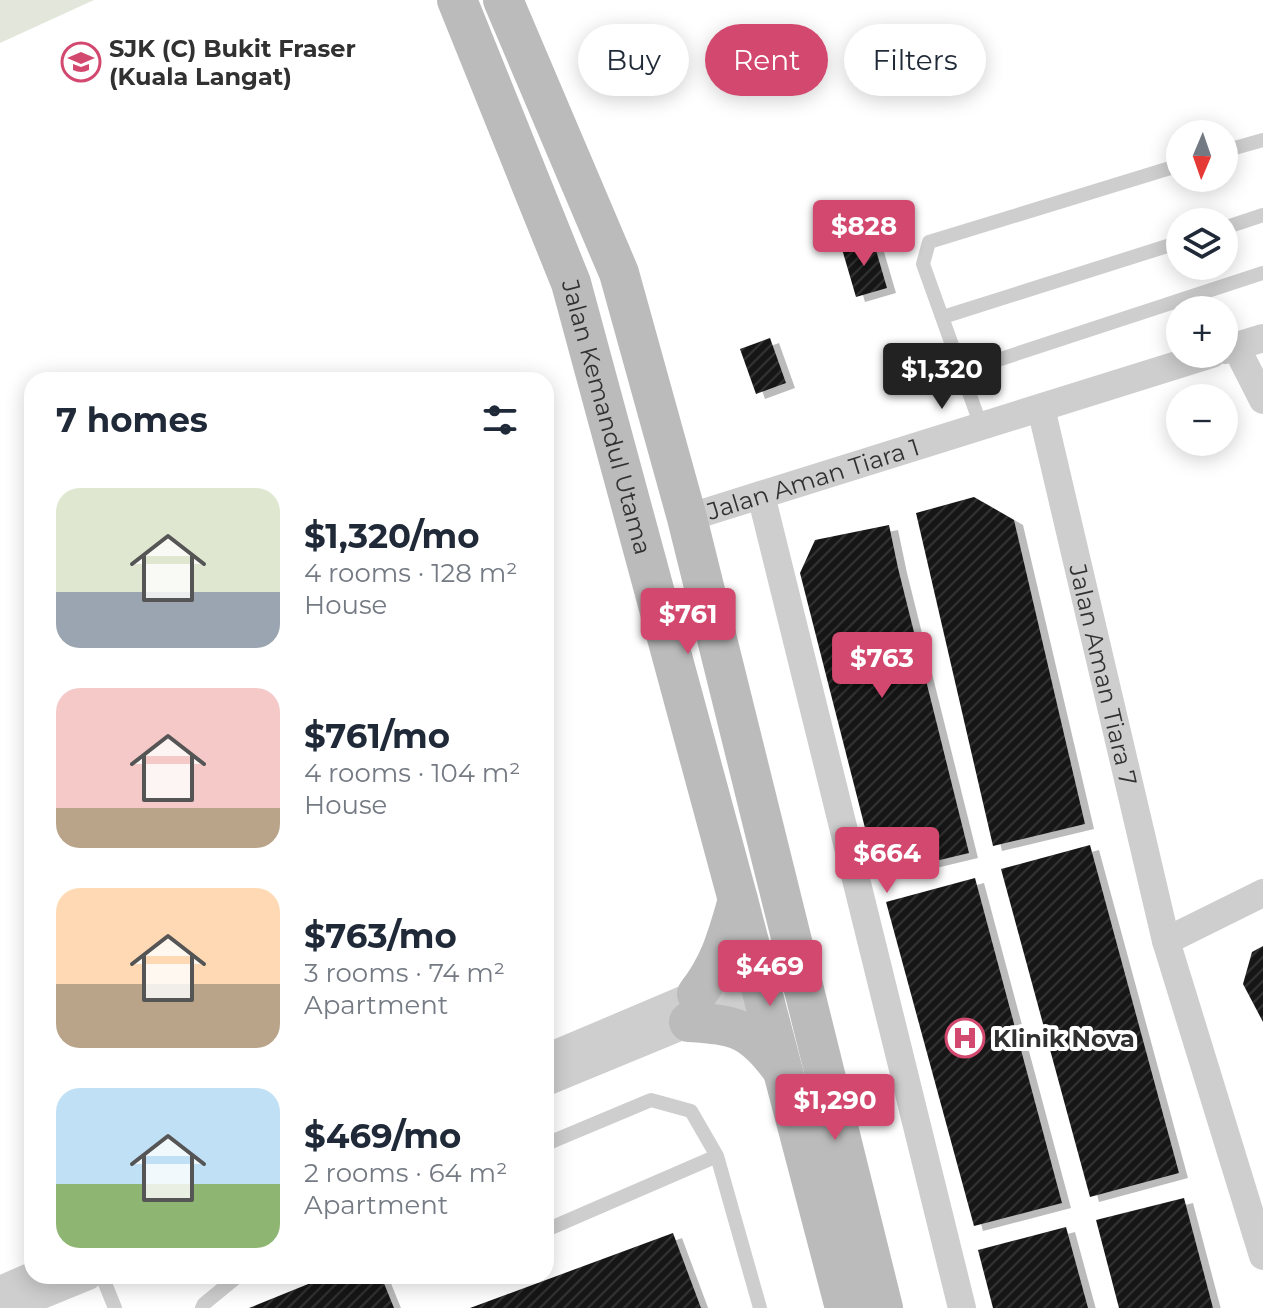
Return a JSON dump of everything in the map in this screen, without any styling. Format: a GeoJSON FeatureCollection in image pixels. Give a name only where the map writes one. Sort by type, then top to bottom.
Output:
{"type":"FeatureCollection","features":[{"type":"Feature","properties":{"kind":"street","name":"Jalan Kemandul Utama"},"geometry":{"type":"LineString","coordinates":[[457,0],[571,283],[738,900],[764,980],[782,1070],[845,1308]]}},
{"type":"Feature","properties":{"kind":"street","name":"Jalan Kemandul Utama"},"geometry":{"type":"LineString","coordinates":[[503,0],[619,273],[687,518],[883,1308]]}},
{"type":"Feature","properties":{"kind":"street","name":"Jalan Aman Tiara 1"},"geometry":{"type":"LineString","coordinates":[[1238,346],[1263,338]]}},
{"type":"Feature","properties":{"kind":"street","name":"Jalan Aman Tiara 1"},"geometry":{"type":"LineString","coordinates":[[687,518],[1167,368]]}},
{"type":"Feature","properties":{"kind":"street"},"geometry":{"type":"LineString","coordinates":[[1238,368],[1263,400]]}},
{"type":"Feature","properties":{"kind":"street","name":"Jalan Aman Tiara 7"},"geometry":{"type":"LineString","coordinates":[[1041,408],[1166,941],[1261,1246]]}},
{"type":"Feature","properties":{"kind":"street"},"geometry":{"type":"LineString","coordinates":[[761,495],[962,1308]]}},
{"type":"Feature","properties":{"kind":"street"},"geometry":{"type":"LineString","coordinates":[[1166,941],[1263,893]]}},
{"type":"Feature","properties":{"kind":"street"},"geometry":{"type":"LineString","coordinates":[[554,1078],[693,1008],[721,957],[738,900]]}},
{"type":"Feature","properties":{"kind":"street"},"geometry":{"type":"LineString","coordinates":[[554,1055],[764,980],[791,934]]}},
{"type":"Feature","properties":{"kind":"street"},"geometry":{"type":"LineString","coordinates":[[764,980],[809,1010]]}},
{"type":"Feature","properties":{"kind":"street"},"geometry":{"type":"LineString","coordinates":[[693,1008],[763,1043],[782,1070]]}},
{"type":"Feature","properties":{"kind":"street"},"geometry":{"type":"LineString","coordinates":[[10,1308],[65,1284]]}},
{"type":"Feature","properties":{"kind":"street"},"geometry":{"type":"LineString","coordinates":[[0,1290],[40,1293]]}},
{"type":"Feature","properties":{"kind":"lane"},"geometry":{"type":"LineString","coordinates":[[1238,147],[1263,140]]}},
{"type":"Feature","properties":{"kind":"lane"},"geometry":{"type":"LineString","coordinates":[[981,426],[923,264],[929,242],[1166,169]]}},
{"type":"Feature","properties":{"kind":"lane"},"geometry":{"type":"LineString","coordinates":[[1238,223],[1263,215]]}},
{"type":"Feature","properties":{"kind":"lane"},"geometry":{"type":"LineString","coordinates":[[943,317],[1166,246]]}},
{"type":"Feature","properties":{"kind":"lane"},"geometry":{"type":"LineString","coordinates":[[961,372],[1263,273]]}},
{"type":"Feature","properties":{"kind":"lane"},"geometry":{"type":"LineString","coordinates":[[554,1141],[651,1100],[691,1111],[717,1156],[760,1308]]}},
{"type":"Feature","properties":{"kind":"lane"},"geometry":{"type":"LineString","coordinates":[[554,1227],[717,1156]]}},
{"type":"Feature","properties":{"kind":"lane"},"geometry":{"type":"LineString","coordinates":[[105,1284],[115,1308]]}},
{"type":"Feature","properties":{"kind":"lane"},"geometry":{"type":"LineString","coordinates":[[202,1308],[228,1284]]}},
{"type":"Feature","properties":{"kind":"shaded area"},"geometry":{"type":"Polygon","coordinates":[[[0,0],[94,0],[0,43],[0,0]]]}},
{"type":"Feature","properties":{"kind":"building"},"geometry":{"type":"Polygon","coordinates":[[[873,240],[887,288],[856,297],[842,249],[873,240]]]}},
{"type":"Feature","properties":{"kind":"building"},"geometry":{"type":"Polygon","coordinates":[[[770,338],[786,383],[756,394],[740,349],[770,338]]]}},
{"type":"Feature","properties":{"kind":"building"},"geometry":{"type":"Polygon","coordinates":[[[974,497],[1014,520],[1085,824],[993,846],[916,513],[974,497]]]}},
{"type":"Feature","properties":{"kind":"building"},"geometry":{"type":"Polygon","coordinates":[[[889,525],[969,853],[877,875],[800,573],[815,540],[889,525]]]}},
{"type":"Feature","properties":{"kind":"building"},"geometry":{"type":"Polygon","coordinates":[[[1090,845],[1179,1173],[1090,1197],[1001,869],[1090,845]]]}},
{"type":"Feature","properties":{"kind":"building"},"geometry":{"type":"Polygon","coordinates":[[[975,878],[1062,1203],[974,1226],[886,902],[975,878]]]}},
{"type":"Feature","properties":{"kind":"building"},"geometry":{"type":"Polygon","coordinates":[[[1263,946],[1263,1022],[1243,984],[1252,952],[1263,946]]]}},
{"type":"Feature","properties":{"kind":"building"},"geometry":{"type":"Polygon","coordinates":[[[1184,1198],[1213,1308],[1119,1308],[1096,1220],[1184,1198]]]}},
{"type":"Feature","properties":{"kind":"building"},"geometry":{"type":"Polygon","coordinates":[[[1066,1227],[1088,1308],[993,1308],[978,1250],[1066,1227]]]}},
{"type":"Feature","properties":{"kind":"building"},"geometry":{"type":"Polygon","coordinates":[[[673,1233],[701,1308],[470,1308],[535,1284],[554,1284],[554,1277],[673,1233]]]}},
{"type":"Feature","properties":{"kind":"building"},"geometry":{"type":"Polygon","coordinates":[[[308,1284],[384,1284],[394,1308],[249,1308],[308,1284]]]}},
{"type":"Feature","properties":{"kind":"place","name":"SJK (C) Bukit Fraser (Kuala Langat)"},"geometry":{"type":"Point","coordinates":[81,62]}},
{"type":"Feature","properties":{"kind":"place","name":"Klinik Nova"},"geometry":{"type":"Point","coordinates":[965,1038]}}]}
